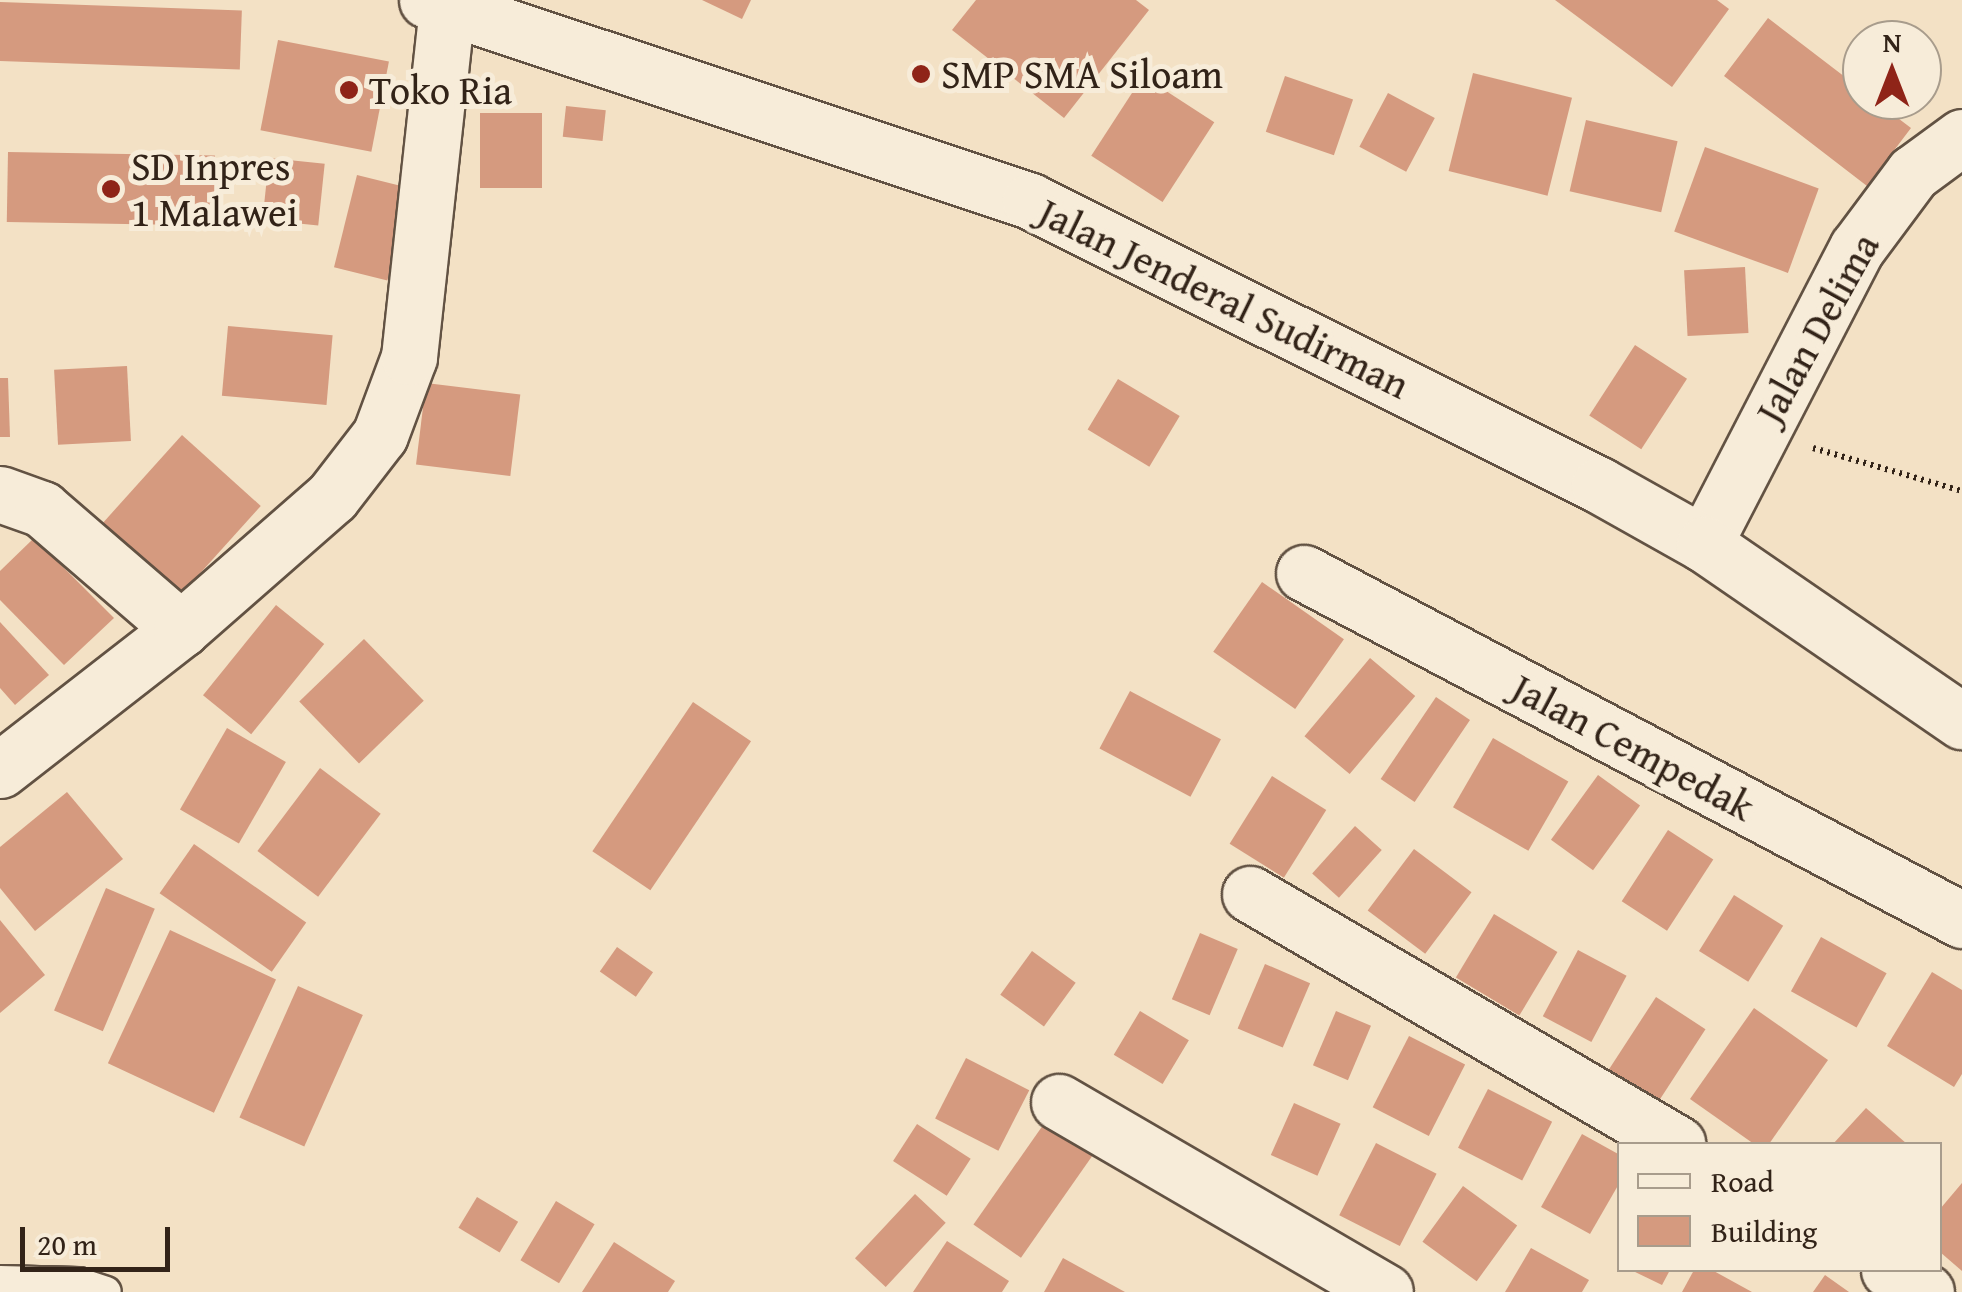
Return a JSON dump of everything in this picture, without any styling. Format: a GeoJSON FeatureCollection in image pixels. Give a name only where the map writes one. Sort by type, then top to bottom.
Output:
{"type":"FeatureCollection","features":[{"type":"Feature","properties":{"kind":"street","name":"Jalan Jenderal Sudirman"},"geometry":{"type":"LineString","coordinates":[[440,2],[1030,201],[1599,485],[1704,544],[1962,721]]}},
{"type":"Feature","properties":{"kind":"street"},"geometry":{"type":"LineString","coordinates":[[0,770],[181,630],[332,497],[380,434],[408,357],[440,2]]}},
{"type":"Feature","properties":{"kind":"street","name":"Jalan Delima"},"geometry":{"type":"LineString","coordinates":[[1704,544],[1758,432],[1856,248],[1913,173],[1962,138]]}},
{"type":"Feature","properties":{"kind":"street"},"geometry":{"type":"LineString","coordinates":[[0,494],[42,509],[181,630]]}},
{"type":"Feature","properties":{"kind":"street","name":"Jalan Cempedak"},"geometry":{"type":"LineString","coordinates":[[1304,573],[1962,920]]}},
{"type":"Feature","properties":{"kind":"street"},"geometry":{"type":"LineString","coordinates":[[1250,894],[1675,1142]]}},
{"type":"Feature","properties":{"kind":"street"},"geometry":{"type":"LineString","coordinates":[[1060,1102],[1384,1292]]}},
{"type":"Feature","properties":{"kind":"street"},"geometry":{"type":"LineString","coordinates":[[1891,1272],[1926,1292]]}},
{"type":"Feature","properties":{"kind":"lane"},"geometry":{"type":"LineString","coordinates":[[0,1281],[78,1284],[106,1292]]}},
{"type":"Feature","properties":{"kind":"path"},"geometry":{"type":"LineString","coordinates":[[1758,432],[1962,491]]}},
{"type":"Feature","properties":{"kind":"building"},"geometry":{"type":"Polygon","coordinates":[[[702,0],[751,0],[742,19],[702,0]]]}},
{"type":"Feature","properties":{"kind":"building"},"geometry":{"type":"Polygon","coordinates":[[[976,0],[1136,0],[1149,10],[1064,118],[952,30],[976,0]]]}},
{"type":"Feature","properties":{"kind":"building"},"geometry":{"type":"Polygon","coordinates":[[[1555,0],[1717,0],[1729,9],[1672,87],[1555,0]]]}},
{"type":"Feature","properties":{"kind":"building","name":"SD Inpres 1 Malawei"},"geometry":{"type":"Polygon","coordinates":[[[0,2],[242,10],[240,69],[0,61],[0,2]]]}},
{"type":"Feature","properties":{"kind":"building"},"geometry":{"type":"Polygon","coordinates":[[[1768,18],[1842,75],[1842,120],[1900,120],[1911,128],[1867,186],[1724,76],[1768,18]]]}},
{"type":"Feature","properties":{"kind":"building"},"geometry":{"type":"Polygon","coordinates":[[[278,40],[389,62],[371,152],[260,130],[278,40]]]}},
{"type":"Feature","properties":{"kind":"building"},"geometry":{"type":"Polygon","coordinates":[[[1473,73],[1572,98],[1548,196],[1449,171],[1473,73]]]}},
{"type":"Feature","properties":{"kind":"building"},"geometry":{"type":"Polygon","coordinates":[[[1143,76],[1214,122],[1163,202],[1091,156],[1143,76]]]}},
{"type":"Feature","properties":{"kind":"building"},"geometry":{"type":"Polygon","coordinates":[[[1285,76],[1353,99],[1334,155],[1266,132],[1285,76]]]}},
{"type":"Feature","properties":{"kind":"building"},"geometry":{"type":"Polygon","coordinates":[[[1388,93],[1435,118],[1406,172],[1359,147],[1388,93]]]}},
{"type":"Feature","properties":{"kind":"building"},"geometry":{"type":"Polygon","coordinates":[[[566,106],[606,110],[603,141],[563,137],[566,106]]]}},
{"type":"Feature","properties":{"kind":"building"},"geometry":{"type":"Polygon","coordinates":[[[480,113],[542,113],[542,188],[480,188],[480,113]]]}},
{"type":"Feature","properties":{"kind":"building"},"geometry":{"type":"Polygon","coordinates":[[[1586,120],[1678,141],[1661,212],[1570,191],[1586,120]]]}},
{"type":"Feature","properties":{"kind":"building"},"geometry":{"type":"Polygon","coordinates":[[[1705,147],[1819,188],[1788,273],[1674,232],[1705,147]]]}},
{"type":"Feature","properties":{"kind":"building","name":"SD Inpres 1 Malawei"},"geometry":{"type":"Polygon","coordinates":[[[8,152],[215,156],[214,226],[7,222],[8,152]]]}},
{"type":"Feature","properties":{"kind":"building"},"geometry":{"type":"Polygon","coordinates":[[[269,158],[325,164],[318,226],[263,220],[269,158]]]}},
{"type":"Feature","properties":{"kind":"building"},"geometry":{"type":"Polygon","coordinates":[[[357,175],[410,188],[387,280],[334,267],[357,175]]]}},
{"type":"Feature","properties":{"kind":"building"},"geometry":{"type":"Polygon","coordinates":[[[1745,267],[1748,333],[1688,336],[1684,270],[1745,267]]]}},
{"type":"Feature","properties":{"kind":"building"},"geometry":{"type":"Polygon","coordinates":[[[228,326],[333,335],[326,405],[222,396],[228,326]]]}},
{"type":"Feature","properties":{"kind":"building"},"geometry":{"type":"Polygon","coordinates":[[[1635,345],[1687,379],[1641,449],[1589,415],[1635,345]]]}},
{"type":"Feature","properties":{"kind":"building"},"geometry":{"type":"Polygon","coordinates":[[[127,366],[131,441],[58,445],[54,370],[127,366]]]}},
{"type":"Feature","properties":{"kind":"building"},"geometry":{"type":"Polygon","coordinates":[[[0,378],[8,378],[10,437],[0,437],[0,378]]]}},
{"type":"Feature","properties":{"kind":"building"},"geometry":{"type":"Polygon","coordinates":[[[1118,379],[1180,416],[1149,467],[1088,430],[1118,379]]]}},
{"type":"Feature","properties":{"kind":"building"},"geometry":{"type":"Polygon","coordinates":[[[426,383],[520,395],[510,476],[416,464],[426,383]]]}},
{"type":"Feature","properties":{"kind":"building"},"geometry":{"type":"Polygon","coordinates":[[[182,435],[261,506],[176,600],[97,529],[182,435]]]}},
{"type":"Feature","properties":{"kind":"building"},"geometry":{"type":"Polygon","coordinates":[[[34,538],[114,618],[64,665],[0,600],[0,571],[34,538]]]}},
{"type":"Feature","properties":{"kind":"building"},"geometry":{"type":"Polygon","coordinates":[[[1262,582],[1344,639],[1295,709],[1213,652],[1262,582]]]}},
{"type":"Feature","properties":{"kind":"building"},"geometry":{"type":"Polygon","coordinates":[[[276,605],[324,644],[251,734],[203,695],[276,605]]]}},
{"type":"Feature","properties":{"kind":"building"},"geometry":{"type":"Polygon","coordinates":[[[0,622],[49,675],[15,705],[0,688],[0,622]]]}},
{"type":"Feature","properties":{"kind":"building"},"geometry":{"type":"Polygon","coordinates":[[[364,639],[424,701],[359,763],[299,702],[364,639]]]}},
{"type":"Feature","properties":{"kind":"building"},"geometry":{"type":"Polygon","coordinates":[[[1370,658],[1415,696],[1350,774],[1304,736],[1370,658]]]}},
{"type":"Feature","properties":{"kind":"building"},"geometry":{"type":"Polygon","coordinates":[[[1130,691],[1221,739],[1190,797],[1099,748],[1130,691]]]}},
{"type":"Feature","properties":{"kind":"building"},"geometry":{"type":"Polygon","coordinates":[[[1436,697],[1470,720],[1415,802],[1381,779],[1436,697]]]}},
{"type":"Feature","properties":{"kind":"building"},"geometry":{"type":"Polygon","coordinates":[[[693,702],[751,741],[650,890],[592,851],[693,702]]]}},
{"type":"Feature","properties":{"kind":"building"},"geometry":{"type":"Polygon","coordinates":[[[227,728],[286,762],[239,843],[180,809],[227,728]]]}},
{"type":"Feature","properties":{"kind":"building"},"geometry":{"type":"Polygon","coordinates":[[[1493,738],[1568,782],[1528,851],[1453,807],[1493,738]]]}},
{"type":"Feature","properties":{"kind":"building"},"geometry":{"type":"Polygon","coordinates":[[[320,768],[381,814],[318,897],[257,851],[320,768]]]}},
{"type":"Feature","properties":{"kind":"building"},"geometry":{"type":"Polygon","coordinates":[[[1598,775],[1640,806],[1593,870],[1551,840],[1598,775]]]}},
{"type":"Feature","properties":{"kind":"building"},"geometry":{"type":"Polygon","coordinates":[[[1272,776],[1326,810],[1284,878],[1230,844],[1272,776]]]}},
{"type":"Feature","properties":{"kind":"building"},"geometry":{"type":"Polygon","coordinates":[[[67,792],[123,859],[35,931],[0,888],[0,847],[67,792]]]}},
{"type":"Feature","properties":{"kind":"building"},"geometry":{"type":"Polygon","coordinates":[[[1355,826],[1382,850],[1339,898],[1312,874],[1355,826]]]}},
{"type":"Feature","properties":{"kind":"building"},"geometry":{"type":"Polygon","coordinates":[[[1668,830],[1713,859],[1667,931],[1622,901],[1668,830]]]}},
{"type":"Feature","properties":{"kind":"building"},"geometry":{"type":"Polygon","coordinates":[[[194,844],[306,923],[272,972],[160,893],[194,844]]]}},
{"type":"Feature","properties":{"kind":"building"},"geometry":{"type":"Polygon","coordinates":[[[1414,849],[1472,892],[1425,954],[1368,910],[1414,849]]]}},
{"type":"Feature","properties":{"kind":"building"},"geometry":{"type":"Polygon","coordinates":[[[106,888],[155,909],[103,1031],[54,1010],[106,888]]]}},
{"type":"Feature","properties":{"kind":"building"},"geometry":{"type":"Polygon","coordinates":[[[1734,895],[1783,926],[1748,982],[1699,951],[1734,895]]]}},
{"type":"Feature","properties":{"kind":"building"},"geometry":{"type":"Polygon","coordinates":[[[1494,914],[1557,952],[1519,1016],[1456,977],[1494,914]]]}},
{"type":"Feature","properties":{"kind":"building"},"geometry":{"type":"Polygon","coordinates":[[[0,920],[45,975],[0,1013],[0,920]]]}},
{"type":"Feature","properties":{"kind":"building"},"geometry":{"type":"Polygon","coordinates":[[[170,930],[276,979],[214,1113],[108,1063],[170,930]]]}},
{"type":"Feature","properties":{"kind":"building"},"geometry":{"type":"Polygon","coordinates":[[[1200,933],[1238,949],[1210,1015],[1172,999],[1200,933]]]}},
{"type":"Feature","properties":{"kind":"building"},"geometry":{"type":"Polygon","coordinates":[[[1821,937],[1887,973],[1857,1028],[1791,991],[1821,937]]]}},
{"type":"Feature","properties":{"kind":"building"},"geometry":{"type":"Polygon","coordinates":[[[617,947],[653,972],[636,997],[600,972],[617,947]]]}},
{"type":"Feature","properties":{"kind":"building"},"geometry":{"type":"Polygon","coordinates":[[[1578,950],[1627,976],[1591,1042],[1543,1016],[1578,950]]]}},
{"type":"Feature","properties":{"kind":"building"},"geometry":{"type":"Polygon","coordinates":[[[1032,951],[1076,983],[1044,1026],[1000,995],[1032,951]]]}},
{"type":"Feature","properties":{"kind":"building"},"geometry":{"type":"Polygon","coordinates":[[[1265,964],[1310,983],[1283,1048],[1238,1028],[1265,964]]]}},
{"type":"Feature","properties":{"kind":"building"},"geometry":{"type":"Polygon","coordinates":[[[1932,972],[1962,990],[1962,1074],[1954,1087],[1887,1046],[1932,972]]]}},
{"type":"Feature","properties":{"kind":"building"},"geometry":{"type":"Polygon","coordinates":[[[298,986],[363,1015],[304,1146],[239,1118],[298,986]]]}},
{"type":"Feature","properties":{"kind":"building"},"geometry":{"type":"Polygon","coordinates":[[[1656,997],[1705,1029],[1656,1105],[1606,1073],[1656,997]]]}},
{"type":"Feature","properties":{"kind":"building"},"geometry":{"type":"Polygon","coordinates":[[[1754,1008],[1828,1060],[1770,1142],[1751,1142],[1690,1099],[1754,1008]]]}},
{"type":"Feature","properties":{"kind":"building"},"geometry":{"type":"Polygon","coordinates":[[[1140,1011],[1189,1040],[1163,1084],[1114,1055],[1140,1011]]]}},
{"type":"Feature","properties":{"kind":"building"},"geometry":{"type":"Polygon","coordinates":[[[1336,1011],[1371,1026],[1348,1080],[1313,1065],[1336,1011]]]}},
{"type":"Feature","properties":{"kind":"building"},"geometry":{"type":"Polygon","coordinates":[[[1409,1036],[1465,1065],[1429,1136],[1373,1107],[1409,1036]]]}},
{"type":"Feature","properties":{"kind":"building"},"geometry":{"type":"Polygon","coordinates":[[[966,1058],[1029,1090],[998,1151],[935,1119],[966,1058]]]}},
{"type":"Feature","properties":{"kind":"building"},"geometry":{"type":"Polygon","coordinates":[[[1488,1089],[1552,1122],[1522,1180],[1458,1148],[1488,1089]]]}},
{"type":"Feature","properties":{"kind":"building"},"geometry":{"type":"Polygon","coordinates":[[[1294,1103],[1341,1124],[1317,1176],[1271,1155],[1294,1103]]]}},
{"type":"Feature","properties":{"kind":"building"},"geometry":{"type":"Polygon","coordinates":[[[1866,1108],[1905,1142],[1835,1142],[1866,1108]]]}},
{"type":"Feature","properties":{"kind":"building"},"geometry":{"type":"Polygon","coordinates":[[[1048,1118],[1096,1151],[1021,1258],[973,1224],[1048,1118]]]}},
{"type":"Feature","properties":{"kind":"building"},"geometry":{"type":"Polygon","coordinates":[[[917,1124],[971,1159],[947,1196],[893,1161],[917,1124]]]}},
{"type":"Feature","properties":{"kind":"building"},"geometry":{"type":"Polygon","coordinates":[[[1582,1134],[1617,1153],[1617,1187],[1590,1234],[1541,1207],[1582,1134]]]}},
{"type":"Feature","properties":{"kind":"building"},"geometry":{"type":"Polygon","coordinates":[[[1376,1143],[1437,1174],[1400,1246],[1339,1215],[1376,1143]]]}},
{"type":"Feature","properties":{"kind":"building"},"geometry":{"type":"Polygon","coordinates":[[[1962,1183],[1962,1271],[1942,1254],[1942,1207],[1962,1183]]]}},
{"type":"Feature","properties":{"kind":"building"},"geometry":{"type":"Polygon","coordinates":[[[1463,1186],[1517,1225],[1477,1281],[1422,1242],[1463,1186]]]}},
{"type":"Feature","properties":{"kind":"building"},"geometry":{"type":"Polygon","coordinates":[[[915,1194],[946,1223],[886,1287],[855,1258],[915,1194]]]}},
{"type":"Feature","properties":{"kind":"building"},"geometry":{"type":"Polygon","coordinates":[[[477,1197],[518,1222],[500,1253],[458,1228],[477,1197]]]}},
{"type":"Feature","properties":{"kind":"building"},"geometry":{"type":"Polygon","coordinates":[[[556,1201],[595,1224],[559,1283],[520,1260],[556,1201]]]}},
{"type":"Feature","properties":{"kind":"building"},"geometry":{"type":"Polygon","coordinates":[[[947,1241],[1009,1281],[1002,1292],[913,1292],[947,1241]]]}},
{"type":"Feature","properties":{"kind":"building"},"geometry":{"type":"Polygon","coordinates":[[[614,1242],[675,1281],[668,1292],[582,1292],[614,1242]]]}},
{"type":"Feature","properties":{"kind":"building"},"geometry":{"type":"Polygon","coordinates":[[[1531,1248],[1589,1280],[1582,1292],[1505,1292],[1531,1248]]]}},
{"type":"Feature","properties":{"kind":"building"},"geometry":{"type":"Polygon","coordinates":[[[1063,1258],[1125,1292],[1044,1292],[1063,1258]]]}},
{"type":"Feature","properties":{"kind":"building"},"geometry":{"type":"Polygon","coordinates":[[[1635,1272],[1669,1272],[1662,1285],[1635,1272]]]}},
{"type":"Feature","properties":{"kind":"building"},"geometry":{"type":"Polygon","coordinates":[[[1693,1272],[1716,1272],[1752,1292],[1682,1292],[1693,1272]]]}},
{"type":"Feature","properties":{"kind":"building"},"geometry":{"type":"Polygon","coordinates":[[[1825,1275],[1849,1292],[1813,1292],[1825,1275]]]}},
{"type":"Feature","properties":{"kind":"place","name":"SMP SMA Siloam"},"geometry":{"type":"Point","coordinates":[921,74]}},
{"type":"Feature","properties":{"kind":"place","name":"Toko Ria"},"geometry":{"type":"Point","coordinates":[349,90]}},
{"type":"Feature","properties":{"kind":"place","name":"SD Inpres 1 Malawei"},"geometry":{"type":"Point","coordinates":[111,189]}}]}
